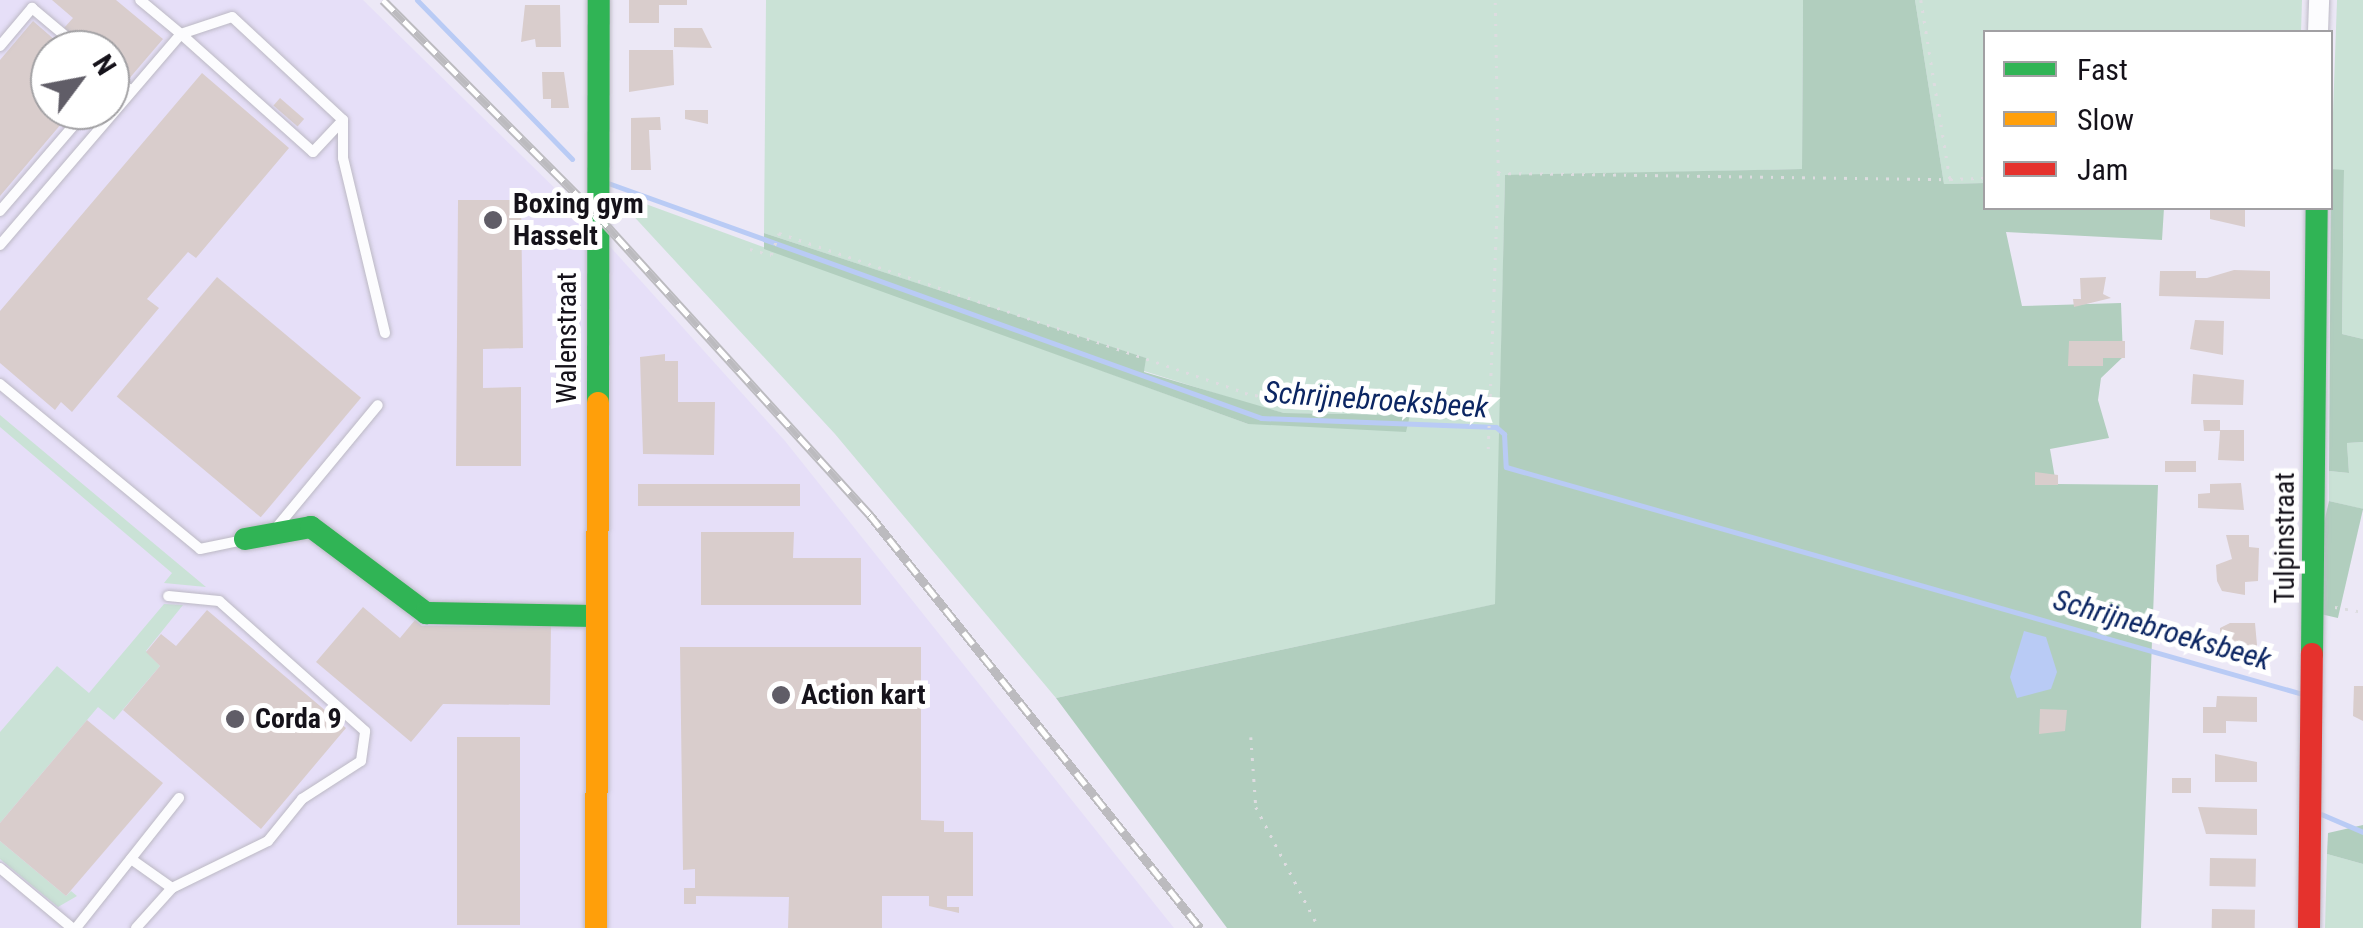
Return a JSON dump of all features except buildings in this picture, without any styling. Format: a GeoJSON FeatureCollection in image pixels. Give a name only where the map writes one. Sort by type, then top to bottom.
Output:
{"type":"FeatureCollection","features":[{"type":"Feature","properties":{"kind":"street","name":"Walenstraat"},"geometry":{"type":"LineString","coordinates":[[596,928],[599,0]]}},
{"type":"Feature","properties":{"kind":"street"},"geometry":{"type":"LineString","coordinates":[[2318,0],[2318,30]]}},
{"type":"Feature","properties":{"kind":"street","name":"Tulpinstraat"},"geometry":{"type":"LineString","coordinates":[[2310,928],[2316,210]]}},
{"type":"Feature","properties":{"kind":"street"},"geometry":{"type":"LineString","coordinates":[[245,540],[312,527],[426,613],[597,616]]}},
{"type":"Feature","properties":{"kind":"lane"},"geometry":{"type":"LineString","coordinates":[[140,0],[313,152],[343,120]]}},
{"type":"Feature","properties":{"kind":"lane"},"geometry":{"type":"LineString","coordinates":[[0,46],[32,8],[58,30]]}},
{"type":"Feature","properties":{"kind":"lane"},"geometry":{"type":"LineString","coordinates":[[0,245],[181,34],[232,18],[343,120],[343,158],[385,333]]}},
{"type":"Feature","properties":{"kind":"lane"},"geometry":{"type":"LineString","coordinates":[[0,211],[69,130]]}},
{"type":"Feature","properties":{"kind":"lane"},"geometry":{"type":"LineString","coordinates":[[0,384],[200,549],[245,540]]}},
{"type":"Feature","properties":{"kind":"lane"},"geometry":{"type":"LineString","coordinates":[[272,533],[378,405]]}},
{"type":"Feature","properties":{"kind":"lane"},"geometry":{"type":"LineString","coordinates":[[294,506],[312,527]]}},
{"type":"Feature","properties":{"kind":"lane"},"geometry":{"type":"LineString","coordinates":[[136,928],[172,888],[268,841],[302,799],[361,761],[365,731],[219,601],[168,596]]}},
{"type":"Feature","properties":{"kind":"lane"},"geometry":{"type":"LineString","coordinates":[[0,868],[74,928],[179,798]]}},
{"type":"Feature","properties":{"kind":"lane"},"geometry":{"type":"LineString","coordinates":[[131,859],[172,888]]}},
{"type":"Feature","properties":{"kind":"path"},"geometry":{"type":"LineString","coordinates":[[1488,449],[1493,396],[1498,174],[1495,0]]}},
{"type":"Feature","properties":{"kind":"path"},"geometry":{"type":"LineString","coordinates":[[1922,0],[1950,179]]}},
{"type":"Feature","properties":{"kind":"path"},"geometry":{"type":"LineString","coordinates":[[1498,174],[1983,178]]}},
{"type":"Feature","properties":{"kind":"path"},"geometry":{"type":"LineString","coordinates":[[750,249],[771,255],[779,233],[1262,396],[1468,410],[1493,396]]}},
{"type":"Feature","properties":{"kind":"path"},"geometry":{"type":"LineString","coordinates":[[2314,604],[2363,612]]}},
{"type":"Feature","properties":{"kind":"path"},"geometry":{"type":"LineString","coordinates":[[1251,737],[1256,807],[1319,928]]}},
{"type":"Feature","properties":{"kind":"shaded area"},"geometry":{"type":"Polygon","coordinates":[[[0,0],[363,0],[578,211],[785,441],[1174,928],[0,928],[0,0]]]}},
{"type":"Feature","properties":{"kind":"green space"},"geometry":{"type":"Polygon","coordinates":[[[766,0],[1803,0],[1802,169],[1505,176],[1496,604],[1056,698],[835,434],[627,209],[632,199],[1248,424],[1409,415],[1284,413],[1253,405],[1144,371],[1145,358],[764,233],[766,0]]]}},
{"type":"Feature","properties":{"kind":"green space"},"geometry":{"type":"Polygon","coordinates":[[[1803,0],[1915,0],[1944,184],[1983,183],[1983,210],[2164,210],[2162,240],[2006,232],[2022,306],[2121,303],[2123,357],[2101,378],[2098,400],[2109,438],[2050,449],[2056,484],[2158,485],[2141,928],[1227,928],[1056,698],[1495,604],[1505,175],[1802,169],[1803,0]]]}},
{"type":"Feature","properties":{"kind":"green space"},"geometry":{"type":"Polygon","coordinates":[[[1915,0],[2302,0],[2301,30],[1983,30],[1983,183],[1944,184],[1915,0]]]}},
{"type":"Feature","properties":{"kind":"green space"},"geometry":{"type":"Polygon","coordinates":[[[2337,0],[2363,0],[2363,339],[2342,334],[2344,171],[2333,169],[2337,0]]]}},
{"type":"Feature","properties":{"kind":"green space"},"geometry":{"type":"Polygon","coordinates":[[[2333,169],[2344,170],[2342,334],[2363,339],[2363,442],[2347,443],[2349,473],[2329,471],[2333,169]]]}},
{"type":"Feature","properties":{"kind":"green space"},"geometry":{"type":"Polygon","coordinates":[[[764,233],[1146,358],[1144,372],[1284,413],[1410,415],[1406,432],[1248,424],[764,249],[764,233]]]}},
{"type":"Feature","properties":{"kind":"green space"},"geometry":{"type":"Polygon","coordinates":[[[0,415],[206,587],[164,583],[172,573],[0,427],[0,415]]]}},
{"type":"Feature","properties":{"kind":"green space"},"geometry":{"type":"Polygon","coordinates":[[[2363,442],[2363,509],[2329,501],[2329,471],[2349,473],[2347,443],[2363,442]]]}},
{"type":"Feature","properties":{"kind":"green space"},"geometry":{"type":"Polygon","coordinates":[[[2329,501],[2363,509],[2338,618],[2304,610],[2329,501]]]}},
{"type":"Feature","properties":{"kind":"green space"},"geometry":{"type":"Polygon","coordinates":[[[164,604],[183,605],[146,651],[160,666],[114,720],[98,707],[0,823],[0,732],[57,666],[89,693],[164,604]]]}},
{"type":"Feature","properties":{"kind":"green space"},"geometry":{"type":"Polygon","coordinates":[[[2363,825],[2363,864],[2327,854],[2328,833],[2363,825]]]}},
{"type":"Feature","properties":{"kind":"green space"},"geometry":{"type":"Polygon","coordinates":[[[0,841],[66,896],[71,891],[77,896],[58,907],[0,859],[0,841]]]}},
{"type":"Feature","properties":{"kind":"green space"},"geometry":{"type":"Polygon","coordinates":[[[2327,854],[2363,864],[2363,928],[2325,928],[2327,854]]]}},
{"type":"Feature","properties":{"kind":"water"},"geometry":{"type":"Polygon","coordinates":[[[2024,631],[2046,637],[2057,672],[2051,689],[2017,698],[2010,677],[2024,631]]]}},
{"type":"Feature","properties":{"kind":"waterway","name":"Schrijnebroeksbeek"},"geometry":{"type":"LineString","coordinates":[[417,0],[572,159]]}},
{"type":"Feature","properties":{"kind":"waterway","name":"Schrijnebroeksbeek"},"geometry":{"type":"LineString","coordinates":[[608,183],[1261,418],[1496,427],[1504,434],[1506,467],[2299,693]]}},
{"type":"Feature","properties":{"kind":"waterway","name":"Schrijnebroeksbeek"},"geometry":{"type":"LineString","coordinates":[[2321,814],[2363,832]]}},
{"type":"Feature","properties":{"kind":"railway"},"geometry":{"type":"LineString","coordinates":[[383,0],[597,215],[870,515],[1200,928]]}},
{"type":"Feature","properties":{"kind":"traffic: fast"},"geometry":{"type":"LineString","coordinates":[[598,403],[599,0]]}},
{"type":"Feature","properties":{"kind":"traffic: fast"},"geometry":{"type":"LineString","coordinates":[[2312,654],[2317,210]]}},
{"type":"Feature","properties":{"kind":"traffic: fast"},"geometry":{"type":"LineString","coordinates":[[245,539],[311,527],[426,613],[597,616]]}},
{"type":"Feature","properties":{"kind":"traffic: slow"},"geometry":{"type":"LineString","coordinates":[[596,928],[598,403]]}},
{"type":"Feature","properties":{"kind":"traffic: jam"},"geometry":{"type":"LineString","coordinates":[[2309,928],[2312,654]]}},
{"type":"Feature","properties":{"kind":"place","name":"Boxing gym Hasselt"},"geometry":{"type":"Point","coordinates":[493,220]}},
{"type":"Feature","properties":{"kind":"place","name":"Action kart"},"geometry":{"type":"Point","coordinates":[781,695]}},
{"type":"Feature","properties":{"kind":"place","name":"Corda 9"},"geometry":{"type":"Point","coordinates":[235,719]}}]}
